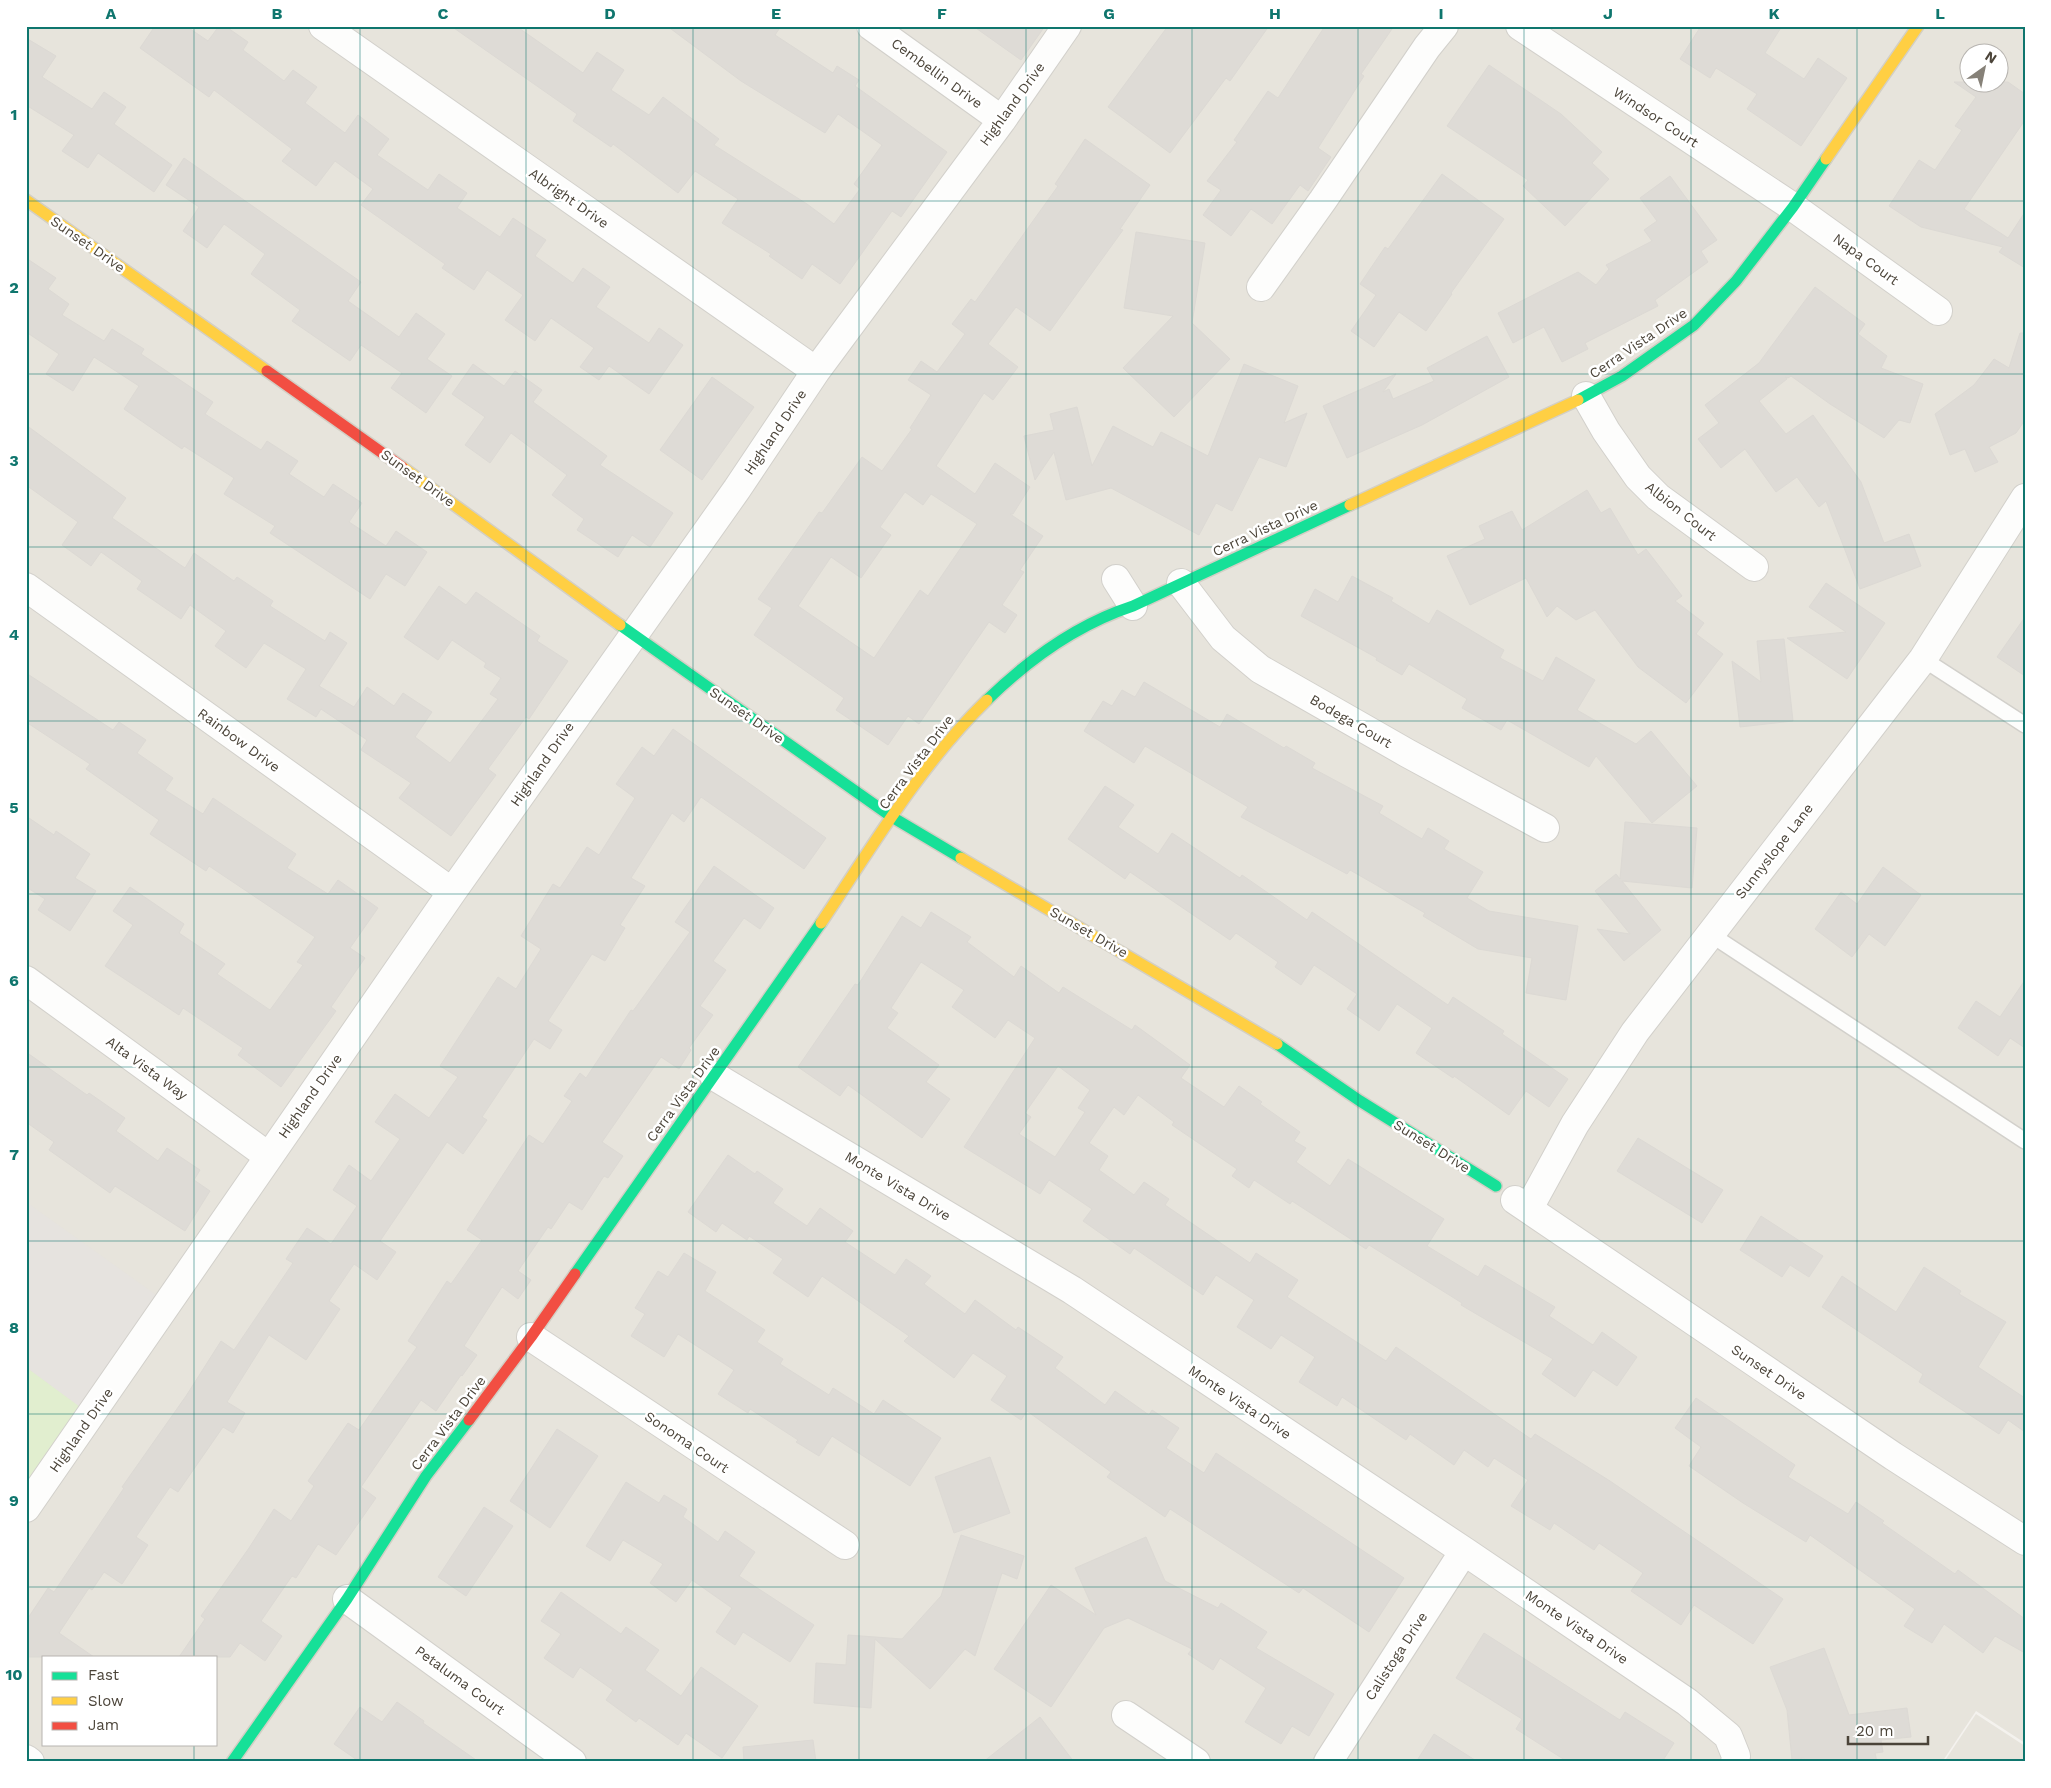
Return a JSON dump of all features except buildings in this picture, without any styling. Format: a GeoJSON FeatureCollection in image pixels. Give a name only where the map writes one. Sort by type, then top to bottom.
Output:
{"type":"FeatureCollection","features":[{"type":"Feature","properties":{"kind":"street","name":"Albright Drive"},"geometry":{"type":"LineString","coordinates":[[324,26],[816,370]]}},
{"type":"Feature","properties":{"kind":"street","name":"Cembellin Drive"},"geometry":{"type":"LineString","coordinates":[[872,26],[1002,120]]}},
{"type":"Feature","properties":{"kind":"street","name":"Highland Drive"},"geometry":{"type":"LineString","coordinates":[[26,1508],[452,892],[737,489],[816,370],[1002,120],[1066,26]]}},
{"type":"Feature","properties":{"kind":"street"},"geometry":{"type":"LineString","coordinates":[[1261,287],[1323,200],[1427,47],[1444,26]]}},
{"type":"Feature","properties":{"kind":"street","name":"Windsor Court"},"geometry":{"type":"LineString","coordinates":[[1520,26],[1793,207]]}},
{"type":"Feature","properties":{"kind":"street","name":"Cerra Vista Drive"},"geometry":{"type":"LineString","coordinates":[[232,1762],[347,1599],[426,1476],[531,1337],[802,951],[892,817],[958,728],[1012,676],[1056,644],[1112,613],[1133,606],[1586,396],[1622,376],[1694,325],[1736,281],[1793,207],[1918,26]]}},
{"type":"Feature","properties":{"kind":"street","name":"Sunset Drive"},"geometry":{"type":"LineString","coordinates":[[26,200],[892,817],[1288,1051],[1360,1101],[1514,1198],[1892,1456],[2025,1541]]}},
{"type":"Feature","properties":{"kind":"street","name":"Napa Court"},"geometry":{"type":"LineString","coordinates":[[1793,207],[1938,311]]}},
{"type":"Feature","properties":{"kind":"street","name":"Albion Court"},"geometry":{"type":"LineString","coordinates":[[1586,396],[1606,431],[1638,476],[1658,497],[1754,566]]}},
{"type":"Feature","properties":{"kind":"street","name":"Sunnyslope Lane"},"geometry":{"type":"LineString","coordinates":[[1514,1198],[1575,1124],[1635,1032],[1923,659],[2025,498]]}},
{"type":"Feature","properties":{"kind":"street"},"geometry":{"type":"LineString","coordinates":[[1116,579],[1133,606]]}},
{"type":"Feature","properties":{"kind":"street","name":"Bodega Court"},"geometry":{"type":"LineString","coordinates":[[1181,583],[1223,638],[1260,669],[1407,753],[1545,828]]}},
{"type":"Feature","properties":{"kind":"street","name":"Rainbow Drive"},"geometry":{"type":"LineString","coordinates":[[26,587],[452,892]]}},
{"type":"Feature","properties":{"kind":"street","name":"Alta Vista Way"},"geometry":{"type":"LineString","coordinates":[[26,980],[268,1156]]}},
{"type":"Feature","properties":{"kind":"street","name":"Monte Vista Drive"},"geometry":{"type":"LineString","coordinates":[[714,1076],[1072,1290],[1464,1551],[1687,1702],[1728,1736],[1736,1756],[1735,1762]]}},
{"type":"Feature","properties":{"kind":"street","name":"Sonoma Court"},"geometry":{"type":"LineString","coordinates":[[531,1337],[845,1545]]}},
{"type":"Feature","properties":{"kind":"street","name":"Calistoga Drive"},"geometry":{"type":"LineString","coordinates":[[1328,1762],[1464,1551]]}},
{"type":"Feature","properties":{"kind":"street","name":"Petaluma Court"},"geometry":{"type":"LineString","coordinates":[[347,1599],[572,1762]]}},
{"type":"Feature","properties":{"kind":"street"},"geometry":{"type":"LineString","coordinates":[[1126,1715],[1196,1762]]}},
{"type":"Feature","properties":{"kind":"street"},"geometry":{"type":"LineString","coordinates":[[26,1759],[30,1762]]}},
{"type":"Feature","properties":{"kind":"lane"},"geometry":{"type":"LineString","coordinates":[[1923,659],[2025,725]]}},
{"type":"Feature","properties":{"kind":"lane"},"geometry":{"type":"LineString","coordinates":[[1710,934],[2025,1141]]}},
{"type":"Feature","properties":{"kind":"shaded area"},"geometry":{"type":"Polygon","coordinates":[[[26,26],[2025,26],[2025,1743],[1976,1711],[1942,1762],[26,1762],[26,26]]]}},
{"type":"Feature","properties":{"kind":"shaded area"},"geometry":{"type":"Polygon","coordinates":[[[26,1202],[159,1297],[83,1409],[26,1367],[26,1202]]]}},
{"type":"Feature","properties":{"kind":"shaded area"},"geometry":{"type":"Polygon","coordinates":[[[1976,1714],[2025,1746],[2025,1762],[1944,1762],[1976,1714]]]}},
{"type":"Feature","properties":{"kind":"green space"},"geometry":{"type":"Polygon","coordinates":[[[26,1367],[83,1409],[26,1488],[26,1367]]]}},
{"type":"Feature","properties":{"kind":"traffic: fast"},"geometry":{"type":"LineString","coordinates":[[1578,400],[1622,376],[1694,325],[1736,281],[1793,207],[1826,159]]}},
{"type":"Feature","properties":{"kind":"traffic: fast"},"geometry":{"type":"LineString","coordinates":[[987,700],[1019,671],[1073,633],[1350,505]]}},
{"type":"Feature","properties":{"kind":"traffic: fast"},"geometry":{"type":"LineString","coordinates":[[620,625],[892,817],[961,858]]}},
{"type":"Feature","properties":{"kind":"traffic: fast"},"geometry":{"type":"LineString","coordinates":[[575,1274],[821,923]]}},
{"type":"Feature","properties":{"kind":"traffic: fast"},"geometry":{"type":"LineString","coordinates":[[1277,1044],[1360,1101],[1496,1186]]}},
{"type":"Feature","properties":{"kind":"traffic: fast"},"geometry":{"type":"LineString","coordinates":[[232,1762],[347,1599],[426,1476],[469,1420]]}},
{"type":"Feature","properties":{"kind":"traffic: slow"},"geometry":{"type":"LineString","coordinates":[[1826,159],[1918,26]]}},
{"type":"Feature","properties":{"kind":"traffic: slow"},"geometry":{"type":"LineString","coordinates":[[26,200],[267,371]]}},
{"type":"Feature","properties":{"kind":"traffic: slow"},"geometry":{"type":"LineString","coordinates":[[1350,505],[1578,400]]}},
{"type":"Feature","properties":{"kind":"traffic: slow"},"geometry":{"type":"LineString","coordinates":[[402,467],[620,625]]}},
{"type":"Feature","properties":{"kind":"traffic: slow"},"geometry":{"type":"LineString","coordinates":[[821,923],[918,779],[963,725],[987,700]]}},
{"type":"Feature","properties":{"kind":"traffic: slow"},"geometry":{"type":"LineString","coordinates":[[961,858],[1277,1044]]}},
{"type":"Feature","properties":{"kind":"traffic: jam"},"geometry":{"type":"LineString","coordinates":[[267,371],[402,467]]}},
{"type":"Feature","properties":{"kind":"traffic: jam"},"geometry":{"type":"LineString","coordinates":[[469,1420],[575,1274]]}}]}
